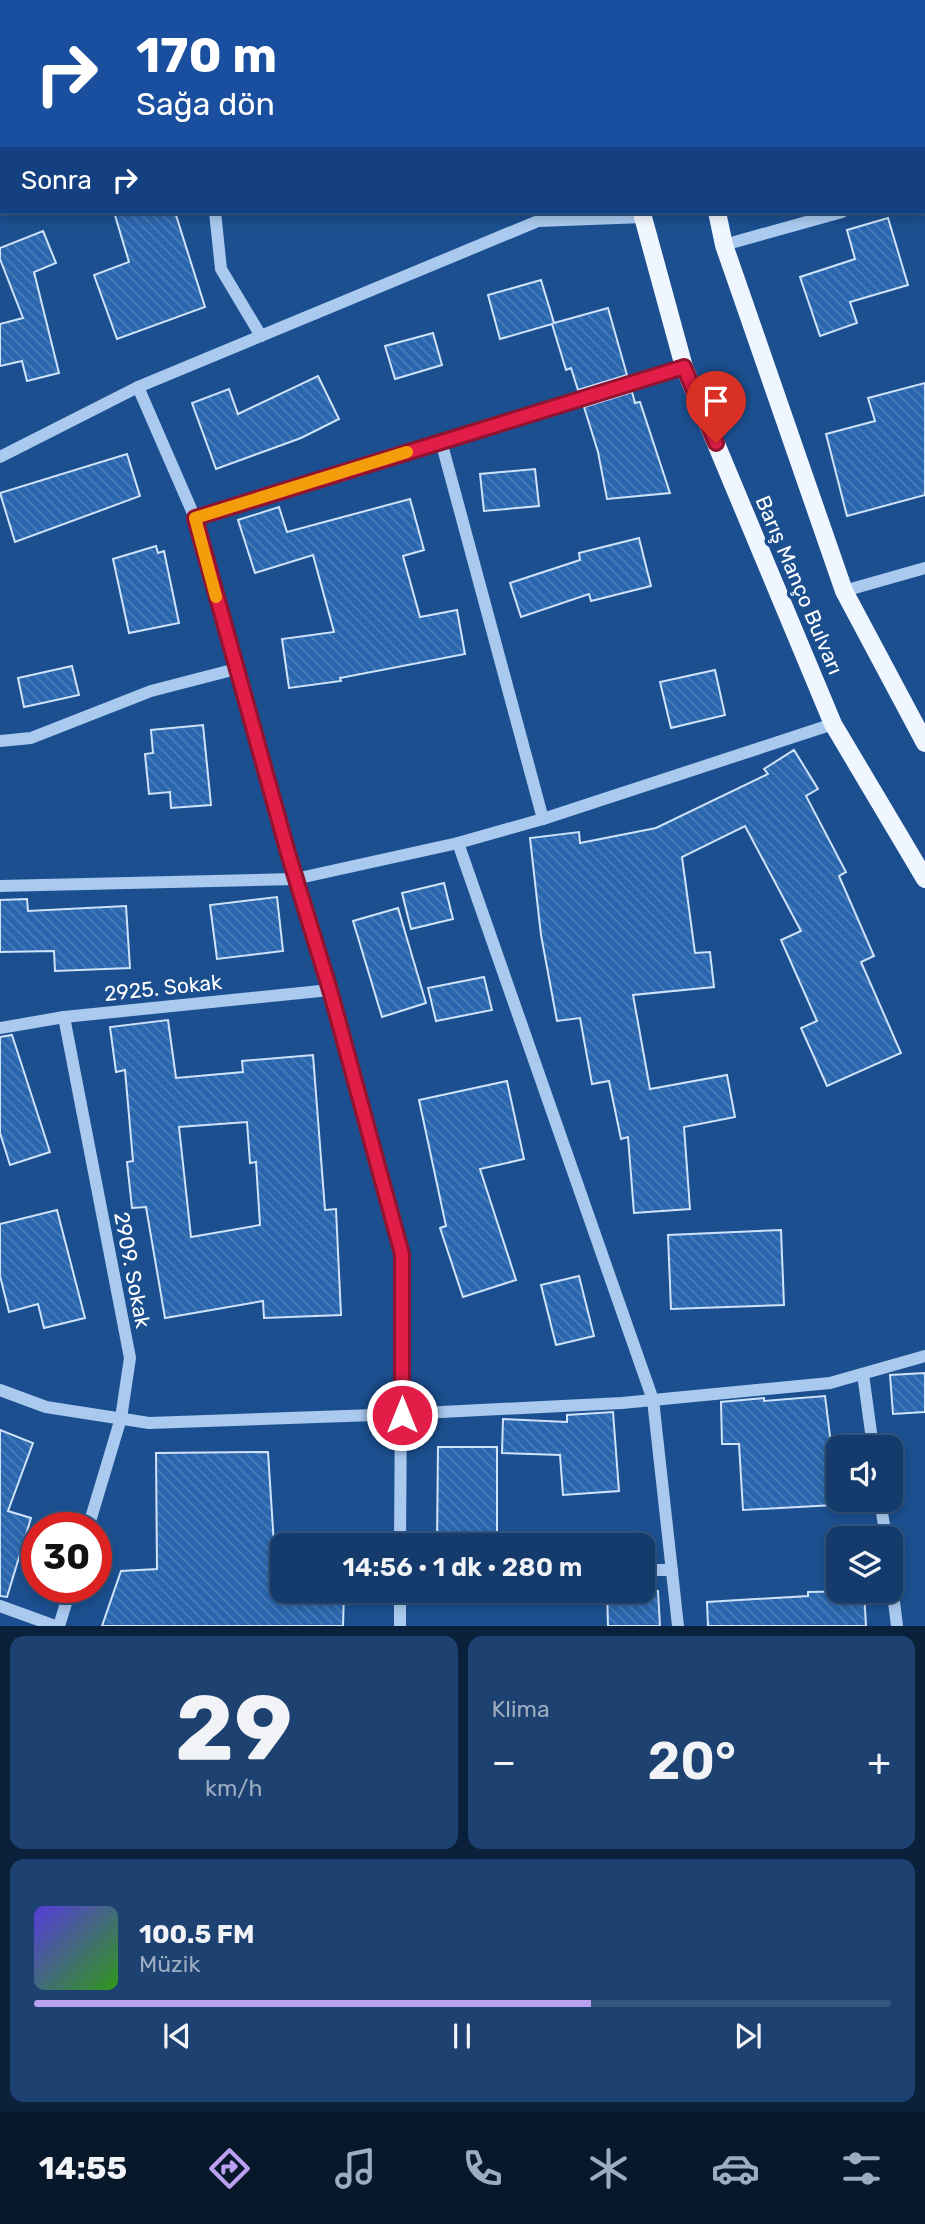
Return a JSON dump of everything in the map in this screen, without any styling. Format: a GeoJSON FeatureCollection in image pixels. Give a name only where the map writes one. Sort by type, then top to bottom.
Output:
{"type":"FeatureCollection","features":[{"type":"Feature","properties":{"kind":"main road","name":"Barış Manço Bulvarı"},"geometry":{"type":"LineString","coordinates":[[717,214],[724,245],[844,591],[925,743]]}},
{"type":"Feature","properties":{"kind":"main road","name":"Barış Manço Bulvarı"},"geometry":{"type":"LineString","coordinates":[[643,215],[684,367],[833,724],[925,879]]}},
{"type":"Feature","properties":{"kind":"street"},"geometry":{"type":"LineString","coordinates":[[215,214],[221,269],[261,336]]}},
{"type":"Feature","properties":{"kind":"street"},"geometry":{"type":"LineString","coordinates":[[724,245],[835,214]]}},
{"type":"Feature","properties":{"kind":"street"},"geometry":{"type":"LineString","coordinates":[[0,457],[138,387],[538,221],[643,215]]}},
{"type":"Feature","properties":{"kind":"street"},"geometry":{"type":"LineString","coordinates":[[195,518],[684,367]]}},
{"type":"Feature","properties":{"kind":"street"},"geometry":{"type":"LineString","coordinates":[[138,387],[195,518],[295,879],[330,990],[402,1254],[400,1533]]}},
{"type":"Feature","properties":{"kind":"street"},"geometry":{"type":"LineString","coordinates":[[441,441],[543,819]]}},
{"type":"Feature","properties":{"kind":"street"},"geometry":{"type":"LineString","coordinates":[[844,591],[925,568]]}},
{"type":"Feature","properties":{"kind":"street"},"geometry":{"type":"LineString","coordinates":[[0,741],[31,738],[151,691],[236,668]]}},
{"type":"Feature","properties":{"kind":"street"},"geometry":{"type":"LineString","coordinates":[[0,886],[295,879],[458,843],[543,819],[833,724]]}},
{"type":"Feature","properties":{"kind":"street"},"geometry":{"type":"LineString","coordinates":[[458,843],[653,1400],[678,1626]]}},
{"type":"Feature","properties":{"kind":"street","name":"2925. Sokak"},"geometry":{"type":"LineString","coordinates":[[0,1028],[64,1017],[330,990]]}},
{"type":"Feature","properties":{"kind":"street","name":"2909. Sokak"},"geometry":{"type":"LineString","coordinates":[[64,1017],[130,1358],[121,1418],[93,1512]]}},
{"type":"Feature","properties":{"kind":"street"},"geometry":{"type":"LineString","coordinates":[[0,1390],[46,1407],[149,1423],[402,1415],[653,1400],[830,1384],[925,1356]]}},
{"type":"Feature","properties":{"kind":"street"},"geometry":{"type":"LineString","coordinates":[[863,1374],[871,1435]]}},
{"type":"Feature","properties":{"kind":"street"},"geometry":{"type":"LineString","coordinates":[[655,1570],[672,1570]]}},
{"type":"Feature","properties":{"kind":"street"},"geometry":{"type":"LineString","coordinates":[[0,1606],[57,1626],[65,1603]]}},
{"type":"Feature","properties":{"kind":"street"},"geometry":{"type":"LineString","coordinates":[[400,1603],[400,1626]]}},
{"type":"Feature","properties":{"kind":"street"},"geometry":{"type":"LineString","coordinates":[[894,1603],[897,1626]]}},
{"type":"Feature","properties":{"kind":"building"},"geometry":{"type":"Polygon","coordinates":[[[115,214],[176,214],[205,307],[117,339],[94,275],[129,262],[115,214]]]}},
{"type":"Feature","properties":{"kind":"building"},"geometry":{"type":"Polygon","coordinates":[[[888,218],[908,285],[850,302],[857,323],[820,336],[800,277],[855,259],[847,230],[888,218]]]}},
{"type":"Feature","properties":{"kind":"building"},"geometry":{"type":"Polygon","coordinates":[[[43,231],[56,263],[34,272],[59,373],[27,381],[22,361],[0,366],[0,324],[23,318],[0,259],[0,248],[43,231]]]}},
{"type":"Feature","properties":{"kind":"building"},"geometry":{"type":"Polygon","coordinates":[[[541,280],[554,323],[608,308],[627,375],[578,390],[571,368],[566,370],[552,324],[500,339],[488,295],[541,280]]]}},
{"type":"Feature","properties":{"kind":"building"},"geometry":{"type":"Polygon","coordinates":[[[433,333],[442,365],[395,379],[385,346],[433,333]]]}},
{"type":"Feature","properties":{"kind":"building"},"geometry":{"type":"Polygon","coordinates":[[[318,376],[339,419],[301,438],[216,469],[192,403],[229,389],[238,414],[318,376]]]}},
{"type":"Feature","properties":{"kind":"building"},"geometry":{"type":"Polygon","coordinates":[[[925,383],[925,495],[847,516],[826,434],[875,421],[868,398],[925,383]]]}},
{"type":"Feature","properties":{"kind":"building"},"geometry":{"type":"Polygon","coordinates":[[[632,392],[635,403],[640,402],[670,493],[607,499],[598,452],[584,407],[632,392]]]}},
{"type":"Feature","properties":{"kind":"building"},"geometry":{"type":"Polygon","coordinates":[[[127,454],[140,496],[15,542],[0,493],[127,454]]]}},
{"type":"Feature","properties":{"kind":"building"},"geometry":{"type":"Polygon","coordinates":[[[535,469],[539,506],[484,511],[480,474],[535,469]]]}},
{"type":"Feature","properties":{"kind":"building"},"geometry":{"type":"Polygon","coordinates":[[[410,499],[424,550],[403,556],[420,617],[457,610],[465,654],[340,678],[341,681],[289,688],[282,639],[334,632],[313,555],[255,573],[238,520],[279,507],[287,532],[410,499]]]}},
{"type":"Feature","properties":{"kind":"building"},"geometry":{"type":"Polygon","coordinates":[[[639,538],[651,586],[591,601],[589,594],[521,617],[510,583],[580,560],[579,553],[639,538]]]}},
{"type":"Feature","properties":{"kind":"building"},"geometry":{"type":"Polygon","coordinates":[[[156,546],[158,553],[164,551],[179,623],[129,633],[113,559],[156,546]]]}},
{"type":"Feature","properties":{"kind":"building"},"geometry":{"type":"Polygon","coordinates":[[[72,666],[79,695],[24,707],[18,678],[72,666]]]}},
{"type":"Feature","properties":{"kind":"building"},"geometry":{"type":"Polygon","coordinates":[[[715,670],[725,715],[671,728],[660,682],[715,670]]]}},
{"type":"Feature","properties":{"kind":"building"},"geometry":{"type":"Polygon","coordinates":[[[203,725],[211,805],[171,808],[170,792],[149,794],[145,754],[153,753],[151,730],[203,725]]]}},
{"type":"Feature","properties":{"kind":"building"},"geometry":{"type":"Polygon","coordinates":[[[794,750],[818,789],[806,796],[846,872],[839,876],[874,956],[861,962],[901,1053],[827,1086],[801,1028],[817,1021],[781,940],[801,931],[745,826],[682,857],[695,953],[710,952],[714,987],[633,995],[650,1089],[727,1075],[735,1117],[684,1127],[690,1209],[634,1213],[628,1137],[621,1139],[609,1081],[592,1084],[580,1018],[557,1021],[541,935],[530,838],[579,832],[580,843],[656,828],[768,774],[764,769],[794,750]]]}},
{"type":"Feature","properties":{"kind":"building"},"geometry":{"type":"Polygon","coordinates":[[[444,883],[453,919],[411,929],[402,893],[444,883]]]}},
{"type":"Feature","properties":{"kind":"building"},"geometry":{"type":"Polygon","coordinates":[[[277,897],[283,951],[217,959],[210,905],[277,897]]]}},
{"type":"Feature","properties":{"kind":"building"},"geometry":{"type":"Polygon","coordinates":[[[27,899],[28,911],[126,906],[130,968],[55,971],[54,951],[0,952],[0,900],[27,899]]]}},
{"type":"Feature","properties":{"kind":"building"},"geometry":{"type":"Polygon","coordinates":[[[398,908],[426,1003],[382,1017],[353,921],[398,908]]]}},
{"type":"Feature","properties":{"kind":"building"},"geometry":{"type":"Polygon","coordinates":[[[484,977],[492,1010],[436,1021],[428,988],[484,977]]]}},
{"type":"Feature","properties":{"kind":"building"},"geometry":{"type":"Polygon","coordinates":[[[168,1020],[176,1078],[243,1072],[242,1061],[313,1055],[325,1210],[336,1209],[341,1315],[264,1318],[263,1301],[165,1318],[146,1207],[132,1208],[127,1162],[133,1161],[125,1070],[116,1072],[110,1027],[168,1020]],[[247,1122],[179,1127],[191,1237],[260,1225],[256,1162],[250,1163],[247,1122]]]}},
{"type":"Feature","properties":{"kind":"building"},"geometry":{"type":"Polygon","coordinates":[[[12,1035],[50,1152],[10,1165],[0,1133],[0,1037],[12,1035]]]}},
{"type":"Feature","properties":{"kind":"building"},"geometry":{"type":"Polygon","coordinates":[[[507,1081],[524,1159],[480,1169],[516,1280],[463,1297],[440,1228],[446,1226],[419,1100],[507,1081]]]}},
{"type":"Feature","properties":{"kind":"building"},"geometry":{"type":"Polygon","coordinates":[[[57,1210],[85,1318],[44,1328],[38,1304],[9,1312],[0,1276],[0,1224],[57,1210]]]}},
{"type":"Feature","properties":{"kind":"building"},"geometry":{"type":"Polygon","coordinates":[[[781,1230],[784,1305],[671,1309],[668,1235],[781,1230]]]}},
{"type":"Feature","properties":{"kind":"building"},"geometry":{"type":"Polygon","coordinates":[[[579,1276],[594,1336],[556,1345],[541,1285],[579,1276]]]}},
{"type":"Feature","properties":{"kind":"building"},"geometry":{"type":"Polygon","coordinates":[[[925,1373],[925,1412],[893,1414],[890,1375],[925,1373]]]}},
{"type":"Feature","properties":{"kind":"building"},"geometry":{"type":"Polygon","coordinates":[[[825,1396],[830,1435],[826,1435],[826,1505],[743,1510],[739,1444],[722,1444],[721,1402],[764,1398],[764,1401],[825,1396]]]}},
{"type":"Feature","properties":{"kind":"building"},"geometry":{"type":"Polygon","coordinates":[[[613,1412],[619,1491],[563,1495],[560,1455],[502,1453],[503,1419],[567,1422],[567,1415],[613,1412]]]}},
{"type":"Feature","properties":{"kind":"building"},"geometry":{"type":"Polygon","coordinates":[[[0,1430],[33,1443],[8,1511],[21,1515],[21,1551],[7,1597],[0,1596],[0,1430]]]}},
{"type":"Feature","properties":{"kind":"building"},"geometry":{"type":"Polygon","coordinates":[[[438,1447],[497,1447],[497,1533],[437,1533],[438,1447]]]}},
{"type":"Feature","properties":{"kind":"building"},"geometry":{"type":"Polygon","coordinates":[[[268,1452],[273,1533],[270,1533],[270,1603],[344,1603],[343,1626],[102,1626],[121,1571],[157,1569],[156,1453],[268,1452]]]}},
{"type":"Feature","properties":{"kind":"building"},"geometry":{"type":"Polygon","coordinates":[[[655,1591],[658,1591],[660,1626],[608,1626],[607,1603],[655,1603],[655,1591]]]}},
{"type":"Feature","properties":{"kind":"building"},"geometry":{"type":"Polygon","coordinates":[[[808,1592],[826,1592],[826,1603],[865,1603],[866,1626],[708,1626],[707,1602],[808,1596],[808,1592]]]}},
{"type":"Feature","properties":{"kind":"slow traffic"},"geometry":{"type":"LineString","coordinates":[[216,597],[195,518],[407,452]]}},
{"type":"Feature","properties":{"kind":"route"},"geometry":{"type":"LineString","coordinates":[[402,1415],[402,1254],[330,990],[288,853],[195,518],[684,367],[716,443]]}}]}
